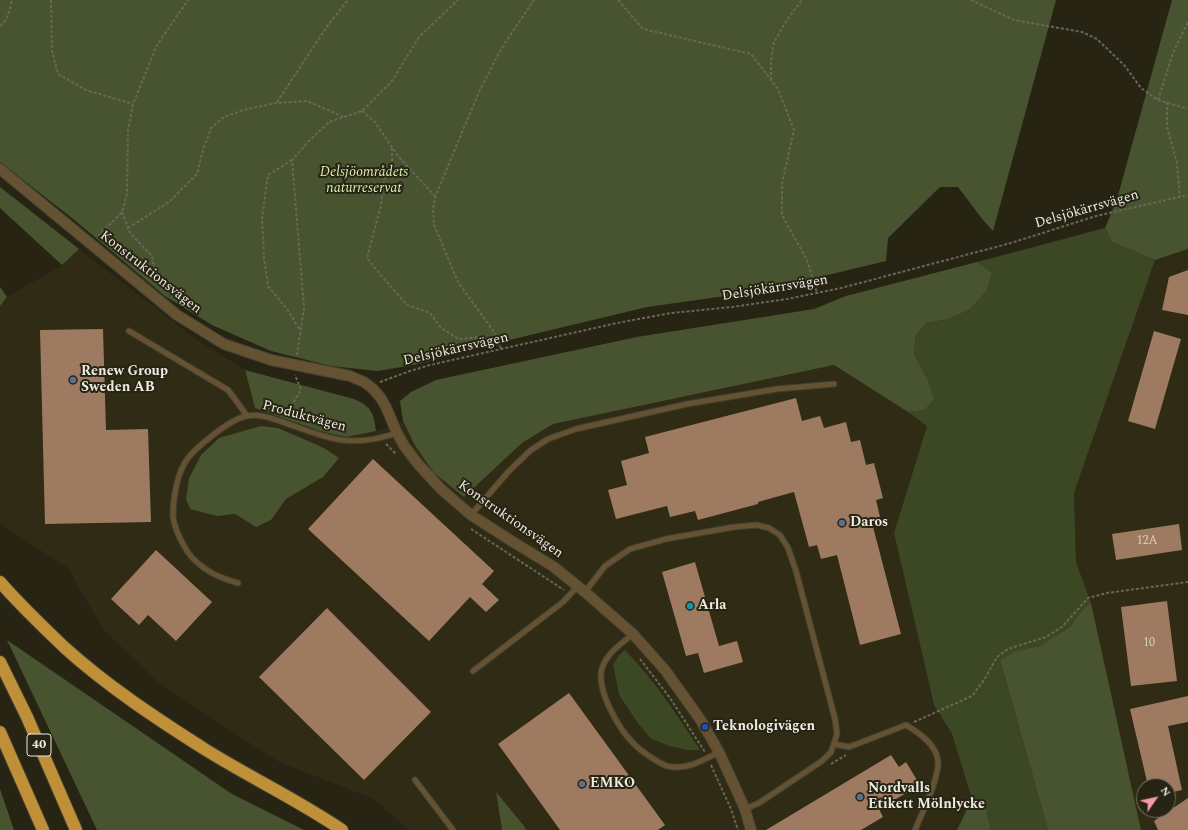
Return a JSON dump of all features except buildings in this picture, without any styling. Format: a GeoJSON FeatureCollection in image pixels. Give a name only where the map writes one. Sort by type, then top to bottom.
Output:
{"type":"FeatureCollection","features":[{"type":"Feature","properties":{"kind":"highway"},"geometry":{"type":"LineString","coordinates":[[0,582],[23,607],[65,647],[105,680],[135,702],[207,750],[294,800],[342,830]]}},
{"type":"Feature","properties":{"kind":"highway","name":"40"},"geometry":{"type":"LineString","coordinates":[[0,662],[27,717],[76,830]]}},
{"type":"Feature","properties":{"kind":"highway","name":"40"},"geometry":{"type":"LineString","coordinates":[[0,732],[42,828]]}},
{"type":"Feature","properties":{"kind":"street","name":"Konstruktionsvägen"},"geometry":{"type":"LineString","coordinates":[[0,170],[177,315],[224,344],[271,360],[350,376],[364,382],[372,388],[386,407],[397,433],[405,447],[440,489],[472,515],[554,567],[632,634],[665,670],[700,719],[719,752],[745,809],[751,830]]}},
{"type":"Feature","properties":{"kind":"lane"},"geometry":{"type":"LineString","coordinates":[[129,331],[228,390],[246,416]]}},
{"type":"Feature","properties":{"kind":"lane"},"geometry":{"type":"LineString","coordinates":[[472,515],[509,471],[531,450],[548,439],[576,430],[687,404],[777,389],[834,384]]}},
{"type":"Feature","properties":{"kind":"lane","name":"Produktvägen"},"geometry":{"type":"LineString","coordinates":[[238,583],[222,579],[207,572],[184,548],[177,532],[173,516],[177,480],[187,458],[218,431],[246,416],[268,417],[343,441],[371,440],[397,433]]}},
{"type":"Feature","properties":{"kind":"lane"},"geometry":{"type":"LineString","coordinates":[[474,671],[581,589],[605,566],[630,549],[666,538],[734,527],[757,525],[769,528],[780,535],[788,548],[796,572],[836,719],[837,734],[831,752],[822,761],[758,803],[745,809]]}},
{"type":"Feature","properties":{"kind":"lane"},"geometry":{"type":"LineString","coordinates":[[632,634],[608,655],[602,668],[602,686],[607,705],[634,744],[653,758],[668,766],[685,767],[719,752]]}},
{"type":"Feature","properties":{"kind":"lane"},"geometry":{"type":"LineString","coordinates":[[834,744],[849,746],[906,725],[920,733],[929,742],[938,761],[936,777],[915,830]]}},
{"type":"Feature","properties":{"kind":"lane"},"geometry":{"type":"LineString","coordinates":[[415,780],[453,830]]}},
{"type":"Feature","properties":{"kind":"path"},"geometry":{"type":"LineString","coordinates":[[0,26],[3,24],[10,11],[12,0]]}},
{"type":"Feature","properties":{"kind":"path"},"geometry":{"type":"LineString","coordinates":[[51,0],[52,51],[58,74],[86,90],[133,104]]}},
{"type":"Feature","properties":{"kind":"path"},"geometry":{"type":"LineString","coordinates":[[90,244],[122,212],[127,194],[128,130],[133,104],[157,45],[188,0]]}},
{"type":"Feature","properties":{"kind":"path"},"geometry":{"type":"LineString","coordinates":[[276,102],[328,24],[348,0]]}},
{"type":"Feature","properties":{"kind":"path"},"geometry":{"type":"LineString","coordinates":[[300,330],[287,309],[268,286],[264,258],[262,217],[268,175],[292,160],[329,122],[362,111],[392,81],[419,37],[458,0]]}},
{"type":"Feature","properties":{"kind":"path"},"geometry":{"type":"LineString","coordinates":[[501,350],[501,342],[458,282],[434,225],[433,210],[435,197],[479,92],[497,56],[534,0]]}},
{"type":"Feature","properties":{"kind":"path"},"geometry":{"type":"LineString","coordinates":[[618,0],[643,29],[751,54],[778,89],[794,130],[782,184],[782,215],[807,260],[817,293]]}},
{"type":"Feature","properties":{"kind":"path"},"geometry":{"type":"LineString","coordinates":[[771,80],[771,62],[774,42],[787,20],[802,0]]}},
{"type":"Feature","properties":{"kind":"path"},"geometry":{"type":"LineString","coordinates":[[971,0],[1014,20],[1082,32],[1097,39],[1125,66],[1141,88],[1158,100],[1188,109]]}},
{"type":"Feature","properties":{"kind":"path"},"geometry":{"type":"LineString","coordinates":[[1158,100],[1173,53],[1188,22]]}},
{"type":"Feature","properties":{"kind":"path"},"geometry":{"type":"LineString","coordinates":[[128,228],[169,202],[197,174],[203,150],[211,128],[224,117],[246,109],[276,102],[307,101],[344,117]]}},
{"type":"Feature","properties":{"kind":"path"},"geometry":{"type":"LineString","coordinates":[[1167,102],[1167,127],[1177,163],[1180,196]]}},
{"type":"Feature","properties":{"kind":"path"},"geometry":{"type":"LineString","coordinates":[[362,111],[375,122],[392,148],[435,197]]}},
{"type":"Feature","properties":{"kind":"path"},"geometry":{"type":"LineString","coordinates":[[392,148],[392,162],[384,180],[381,205],[367,258],[407,305],[430,313],[441,328],[459,339],[479,337],[500,346]]}},
{"type":"Feature","properties":{"kind":"path"},"geometry":{"type":"LineString","coordinates":[[282,422],[301,390],[294,372],[304,308],[292,160]]}},
{"type":"Feature","properties":{"kind":"path","name":"Delsjökärrsvägen"},"geometry":{"type":"LineString","coordinates":[[372,388],[378,383],[410,371],[617,323],[671,313],[732,307],[788,299],[841,288],[1011,243],[1096,216],[1188,195]]}},
{"type":"Feature","properties":{"kind":"path"},"geometry":{"type":"LineString","coordinates":[[122,212],[130,233],[152,256],[160,301]]}},
{"type":"Feature","properties":{"kind":"path"},"geometry":{"type":"LineString","coordinates":[[906,725],[972,696],[998,657],[1008,649],[1046,637],[1062,627],[1088,598],[1107,593],[1188,582]]}},
{"type":"Feature","properties":{"kind":"shaded area"},"geometry":{"type":"Polygon","coordinates":[[[79,249],[196,339],[245,370],[255,408],[346,437],[376,431],[403,421],[414,444],[464,497],[522,443],[553,424],[834,365],[908,412],[927,426],[894,533],[934,705],[952,734],[972,799],[957,830],[526,830],[496,793],[502,830],[409,830],[374,799],[279,762],[161,685],[103,629],[68,568],[0,524],[0,306],[7,297],[62,265],[79,249]],[[278,428],[219,438],[201,455],[189,478],[235,514],[255,527],[271,520],[286,499],[323,477],[295,436],[278,428]],[[625,650],[613,665],[615,680],[619,695],[637,722],[650,738],[697,745],[673,708],[639,665],[625,650]]]}},
{"type":"Feature","properties":{"kind":"shaded area"},"geometry":{"type":"Polygon","coordinates":[[[1188,249],[1188,830],[1141,830],[1138,818],[1176,818],[1176,778],[1136,778],[1136,807],[1091,603],[1076,562],[1074,493],[1155,260],[1188,249]]]}},
{"type":"Feature","properties":{"kind":"green space","name":"Delsjöområdets naturreservat"},"geometry":{"type":"Polygon","coordinates":[[[0,0],[1056,0],[993,231],[958,187],[940,187],[888,238],[886,261],[761,291],[647,307],[501,342],[419,364],[378,371],[331,366],[271,351],[212,325],[165,296],[72,218],[0,162],[0,0]]]}},
{"type":"Feature","properties":{"kind":"green space"},"geometry":{"type":"Polygon","coordinates":[[[1172,0],[1188,0],[1188,249],[1155,260],[1112,242],[1105,228],[1117,199],[1172,0]]]}},
{"type":"Feature","properties":{"kind":"green space"},"geometry":{"type":"Polygon","coordinates":[[[0,187],[79,249],[62,265],[0,208],[0,187]]]}},
{"type":"Feature","properties":{"kind":"green space"},"geometry":{"type":"Polygon","coordinates":[[[1105,228],[1112,242],[1155,260],[1074,493],[1076,562],[1091,603],[1084,608],[1070,627],[1039,646],[1017,651],[1000,660],[1048,830],[991,830],[986,808],[972,799],[952,734],[934,705],[894,533],[927,426],[908,412],[924,410],[926,376],[914,354],[916,335],[926,323],[949,319],[969,310],[987,291],[992,273],[977,262],[1105,228]]]}},
{"type":"Feature","properties":{"kind":"green space"},"geometry":{"type":"Polygon","coordinates":[[[977,262],[992,273],[987,291],[969,310],[949,319],[926,323],[916,335],[914,354],[926,376],[934,399],[924,410],[908,412],[834,365],[553,424],[522,443],[464,497],[434,473],[414,444],[403,421],[400,401],[411,392],[436,380],[637,337],[814,309],[846,296],[977,262]]]}},
{"type":"Feature","properties":{"kind":"green space"},"geometry":{"type":"Polygon","coordinates":[[[0,287],[7,297],[0,306],[0,287]]]}},
{"type":"Feature","properties":{"kind":"green space"},"geometry":{"type":"Polygon","coordinates":[[[245,370],[354,399],[364,404],[371,411],[376,431],[347,437],[320,431],[255,408],[245,370]]]}},
{"type":"Feature","properties":{"kind":"green space"},"geometry":{"type":"Polygon","coordinates":[[[261,426],[278,428],[324,448],[339,458],[323,477],[286,499],[271,520],[256,527],[235,514],[217,516],[190,509],[186,499],[189,478],[201,455],[219,438],[261,426]]]}},
{"type":"Feature","properties":{"kind":"green space"},"geometry":{"type":"Polygon","coordinates":[[[1091,603],[1136,807],[1136,818],[1138,818],[1141,830],[1048,830],[1000,660],[1016,651],[1039,646],[1070,627],[1084,608],[1091,603]]]}},
{"type":"Feature","properties":{"kind":"green space"},"geometry":{"type":"Polygon","coordinates":[[[7,640],[232,794],[304,830],[97,830],[7,640]]]}},
{"type":"Feature","properties":{"kind":"green space"},"geometry":{"type":"Polygon","coordinates":[[[625,650],[646,673],[665,698],[700,750],[688,750],[669,746],[650,738],[637,722],[619,695],[613,665],[619,655],[625,650]]]}},
{"type":"Feature","properties":{"kind":"green space"},"geometry":{"type":"Polygon","coordinates":[[[0,789],[14,830],[0,830],[0,789]]]}},
{"type":"Feature","properties":{"kind":"green space"},"geometry":{"type":"Polygon","coordinates":[[[496,792],[524,826],[526,830],[502,830],[496,792]]]}},
{"type":"Feature","properties":{"kind":"green space"},"geometry":{"type":"Polygon","coordinates":[[[972,799],[986,808],[991,830],[957,830],[972,799]]]}},
{"type":"Feature","properties":{"kind":"place","name":"Renew Group Sweden AB"},"geometry":{"type":"Point","coordinates":[73,380]}},
{"type":"Feature","properties":{"kind":"place","name":"Daros"},"geometry":{"type":"Point","coordinates":[842,523]}},
{"type":"Feature","properties":{"kind":"place","name":"Arla"},"geometry":{"type":"Point","coordinates":[690,606]}},
{"type":"Feature","properties":{"kind":"place","name":"Teknologivägen"},"geometry":{"type":"Point","coordinates":[705,727]}},
{"type":"Feature","properties":{"kind":"place","name":"EMKO"},"geometry":{"type":"Point","coordinates":[582,784]}},
{"type":"Feature","properties":{"kind":"place","name":"Nordvalls Etikett Mölnlycke"},"geometry":{"type":"Point","coordinates":[860,797]}}]}
